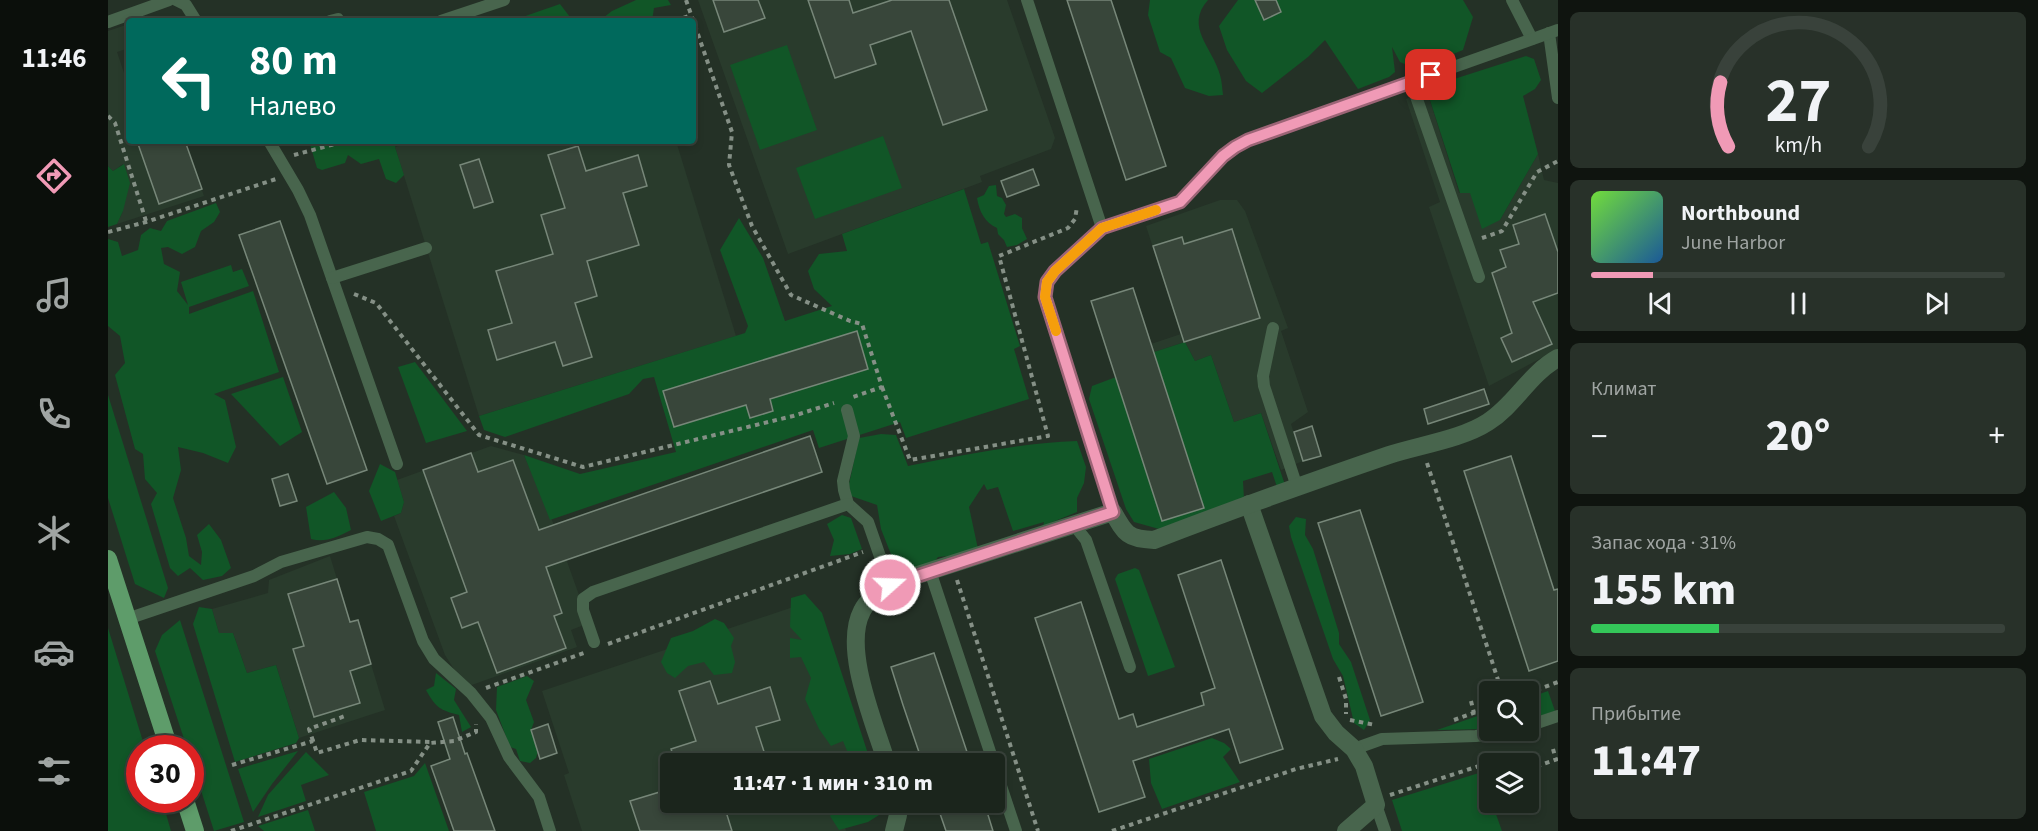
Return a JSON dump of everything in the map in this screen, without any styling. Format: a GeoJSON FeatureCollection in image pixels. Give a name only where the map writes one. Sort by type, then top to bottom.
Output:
{"type":"FeatureCollection","features":[{"type":"Feature","properties":{"kind":"main road"},"geometry":{"type":"LineString","coordinates":[[108,559],[165,735]]}},
{"type":"Feature","properties":{"kind":"main road"},"geometry":{"type":"LineString","coordinates":[[189,813],[195,831]]}},
{"type":"Feature","properties":{"kind":"street"},"geometry":{"type":"LineString","coordinates":[[884,753],[862,685],[856,655],[856,625],[862,609],[878,592],[890,585],[930,571],[1113,512],[1123,531],[1136,540],[1154,540],[1297,487],[1421,445],[1467,433],[1490,422],[1535,374],[1558,358]]}},
{"type":"Feature","properties":{"kind":"street"},"geometry":{"type":"LineString","coordinates":[[1249,504],[1323,716],[1349,753],[1364,766],[1381,801],[1346,831]]}},
{"type":"Feature","properties":{"kind":"street"},"geometry":{"type":"LineString","coordinates":[[894,831],[898,813]]}},
{"type":"Feature","properties":{"kind":"lane"},"geometry":{"type":"LineString","coordinates":[[108,22],[169,0]]}},
{"type":"Feature","properties":{"kind":"lane"},"geometry":{"type":"LineString","coordinates":[[176,0],[186,6],[194,18]]}},
{"type":"Feature","properties":{"kind":"lane"},"geometry":{"type":"LineString","coordinates":[[450,18],[504,0]]}},
{"type":"Feature","properties":{"kind":"lane"},"geometry":{"type":"LineString","coordinates":[[1028,0],[1102,228]]}},
{"type":"Feature","properties":{"kind":"lane"},"geometry":{"type":"LineString","coordinates":[[1512,0],[1532,39]]}},
{"type":"Feature","properties":{"kind":"lane"},"geometry":{"type":"LineString","coordinates":[[1113,512],[1045,297],[1047,282],[1055,271],[1102,228],[1180,202],[1223,156],[1248,140],[1554,31],[1558,98]]}},
{"type":"Feature","properties":{"kind":"lane"},"geometry":{"type":"LineString","coordinates":[[1411,82],[1479,276]]}},
{"type":"Feature","properties":{"kind":"lane"},"geometry":{"type":"LineString","coordinates":[[271,144],[310,215],[397,464]]}},
{"type":"Feature","properties":{"kind":"lane"},"geometry":{"type":"LineString","coordinates":[[333,281],[426,248]]}},
{"type":"Feature","properties":{"kind":"lane"},"geometry":{"type":"LineString","coordinates":[[1273,328],[1263,376],[1264,386],[1297,487]]}},
{"type":"Feature","properties":{"kind":"lane"},"geometry":{"type":"LineString","coordinates":[[844,403],[854,436],[843,481],[848,504],[868,522],[890,585]]}},
{"type":"Feature","properties":{"kind":"lane"},"geometry":{"type":"LineString","coordinates":[[594,642],[583,610],[583,599],[593,592],[848,504]]}},
{"type":"Feature","properties":{"kind":"lane"},"geometry":{"type":"LineString","coordinates":[[1074,525],[1086,540],[1130,667]]}},
{"type":"Feature","properties":{"kind":"lane"},"geometry":{"type":"LineString","coordinates":[[127,619],[254,576],[281,562],[367,537],[378,539],[388,545],[428,650],[434,659],[471,693],[491,718],[509,757],[539,796],[550,831]]}},
{"type":"Feature","properties":{"kind":"lane"},"geometry":{"type":"LineString","coordinates":[[930,571],[990,753]]}},
{"type":"Feature","properties":{"kind":"lane"},"geometry":{"type":"LineString","coordinates":[[1539,722],[1558,716]]}},
{"type":"Feature","properties":{"kind":"lane"},"geometry":{"type":"LineString","coordinates":[[1349,753],[1382,739],[1479,736]]}},
{"type":"Feature","properties":{"kind":"lane"},"geometry":{"type":"LineString","coordinates":[[1005,798],[1016,831]]}},
{"type":"Feature","properties":{"kind":"lane"},"geometry":{"type":"LineString","coordinates":[[1381,801],[1385,831]]}},
{"type":"Feature","properties":{"kind":"path"},"geometry":{"type":"LineString","coordinates":[[686,0],[692,18]]}},
{"type":"Feature","properties":{"kind":"path"},"geometry":{"type":"LineString","coordinates":[[683,18],[691,15]]}},
{"type":"Feature","properties":{"kind":"path"},"geometry":{"type":"LineString","coordinates":[[696,29],[732,132],[729,165],[752,226],[791,295],[862,324],[882,387],[910,460],[1048,436],[999,256],[1068,228],[1075,219],[1078,209],[1075,199]]}},
{"type":"Feature","properties":{"kind":"path"},"geometry":{"type":"LineString","coordinates":[[108,116],[115,123],[146,222]]}},
{"type":"Feature","properties":{"kind":"path"},"geometry":{"type":"LineString","coordinates":[[279,159],[335,144]]}},
{"type":"Feature","properties":{"kind":"path"},"geometry":{"type":"LineString","coordinates":[[1467,244],[1502,231],[1537,172],[1558,161]]}},
{"type":"Feature","properties":{"kind":"path"},"geometry":{"type":"LineString","coordinates":[[108,232],[146,222],[288,174]]}},
{"type":"Feature","properties":{"kind":"path"},"geometry":{"type":"LineString","coordinates":[[333,281],[376,303],[479,435],[583,467],[844,403],[882,387]]}},
{"type":"Feature","properties":{"kind":"path"},"geometry":{"type":"LineString","coordinates":[[1421,445],[1498,681]]}},
{"type":"Feature","properties":{"kind":"path"},"geometry":{"type":"LineString","coordinates":[[607,644],[878,547]]}},
{"type":"Feature","properties":{"kind":"path"},"geometry":{"type":"LineString","coordinates":[[952,564],[1038,831]]}},
{"type":"Feature","properties":{"kind":"path"},"geometry":{"type":"LineString","coordinates":[[345,716],[309,729],[317,753],[360,740],[454,741],[476,732],[475,717],[465,704],[471,693],[585,652]]}},
{"type":"Feature","properties":{"kind":"path"},"geometry":{"type":"LineString","coordinates":[[1339,677],[1346,699],[1345,713],[1351,720],[1386,725]]}},
{"type":"Feature","properties":{"kind":"path"},"geometry":{"type":"LineString","coordinates":[[1539,689],[1558,682]]}},
{"type":"Feature","properties":{"kind":"path"},"geometry":{"type":"LineString","coordinates":[[1471,701],[1474,713]]}},
{"type":"Feature","properties":{"kind":"path"},"geometry":{"type":"LineString","coordinates":[[1445,723],[1479,711]]}},
{"type":"Feature","properties":{"kind":"path"},"geometry":{"type":"LineString","coordinates":[[232,765],[313,741]]}},
{"type":"Feature","properties":{"kind":"path"},"geometry":{"type":"LineString","coordinates":[[231,831],[411,771],[430,742]]}},
{"type":"Feature","properties":{"kind":"path"},"geometry":{"type":"LineString","coordinates":[[1539,765],[1557,759],[1553,750]]}},
{"type":"Feature","properties":{"kind":"path"},"geometry":{"type":"LineString","coordinates":[[1112,831],[1349,753]]}},
{"type":"Feature","properties":{"kind":"path"},"geometry":{"type":"LineString","coordinates":[[1381,801],[1479,766]]}},
{"type":"Feature","properties":{"kind":"shaded area"},"geometry":{"type":"Polygon","coordinates":[[[698,0],[1007,0],[1055,138],[1051,149],[980,176],[982,182],[788,254],[698,0]]]}},
{"type":"Feature","properties":{"kind":"shaded area"},"geometry":{"type":"Polygon","coordinates":[[[126,25],[126,49],[117,52],[126,79],[126,144],[186,144],[204,196],[117,224],[123,211],[123,164],[113,171],[108,166],[108,31],[126,25]]]}},
{"type":"Feature","properties":{"kind":"shaded area"},"geometry":{"type":"Polygon","coordinates":[[[1426,88],[1459,193],[1470,193],[1500,220],[1538,154],[1544,180],[1558,183],[1558,349],[1489,386],[1429,207],[1440,202],[1406,99],[1426,88]]]}},
{"type":"Feature","properties":{"kind":"shaded area"},"geometry":{"type":"Polygon","coordinates":[[[405,144],[677,144],[736,336],[479,416],[395,147],[405,144]]]}},
{"type":"Feature","properties":{"kind":"shaded area"},"geometry":{"type":"Polygon","coordinates":[[[1220,200],[1237,200],[1245,211],[1288,328],[1281,331],[1308,412],[1291,424],[1303,461],[1281,470],[1261,413],[1234,422],[1211,355],[1195,361],[1185,342],[1154,352],[1151,344],[1181,334],[1146,226],[1220,200]]]}},
{"type":"Feature","properties":{"kind":"shaded area"},"geometry":{"type":"Polygon","coordinates":[[[491,446],[524,455],[554,525],[589,623],[571,630],[577,647],[469,686],[459,677],[445,655],[394,516],[401,513],[404,502],[397,480],[491,446]]]}},
{"type":"Feature","properties":{"kind":"shaded area"},"geometry":{"type":"Polygon","coordinates":[[[330,556],[337,579],[288,594],[304,646],[323,679],[371,664],[385,710],[299,738],[276,665],[247,673],[233,633],[219,633],[212,609],[268,593],[269,580],[330,556]]]}},
{"type":"Feature","properties":{"kind":"shaded area"},"geometry":{"type":"Polygon","coordinates":[[[808,602],[859,753],[660,753],[660,813],[855,813],[843,820],[846,831],[582,831],[564,775],[569,773],[542,691],[808,602]]]}},
{"type":"Feature","properties":{"kind":"green space"},"geometry":{"type":"Polygon","coordinates":[[[636,0],[668,0],[671,5],[654,8],[652,18],[603,18],[612,11],[636,0]]]}},
{"type":"Feature","properties":{"kind":"green space"},"geometry":{"type":"Polygon","coordinates":[[[1150,0],[1208,0],[1201,10],[1199,28],[1220,75],[1223,95],[1209,96],[1185,88],[1171,58],[1160,52],[1148,15],[1150,0]]]}},
{"type":"Feature","properties":{"kind":"green space"},"geometry":{"type":"Polygon","coordinates":[[[1238,0],[1255,0],[1265,20],[1281,12],[1276,0],[1463,0],[1473,17],[1463,50],[1416,69],[1400,62],[1392,47],[1395,72],[1389,77],[1358,89],[1325,40],[1308,57],[1262,93],[1246,81],[1227,50],[1219,26],[1238,0]]]}},
{"type":"Feature","properties":{"kind":"green space"},"geometry":{"type":"Polygon","coordinates":[[[560,4],[571,18],[520,18],[560,4]]]}},
{"type":"Feature","properties":{"kind":"green space"},"geometry":{"type":"Polygon","coordinates":[[[787,45],[817,130],[760,150],[730,65],[787,45]]]}},
{"type":"Feature","properties":{"kind":"green space"},"geometry":{"type":"Polygon","coordinates":[[[1526,56],[1534,59],[1541,80],[1535,89],[1523,96],[1538,154],[1500,220],[1482,229],[1470,193],[1460,193],[1426,88],[1526,56]]]}},
{"type":"Feature","properties":{"kind":"green space"},"geometry":{"type":"Polygon","coordinates":[[[883,136],[902,188],[815,219],[796,168],[883,136]]]}},
{"type":"Feature","properties":{"kind":"green space"},"geometry":{"type":"Polygon","coordinates":[[[310,144],[397,144],[395,147],[404,175],[396,183],[386,179],[379,159],[361,164],[348,155],[345,163],[322,170],[317,168],[310,144]]]}},
{"type":"Feature","properties":{"kind":"green space"},"geometry":{"type":"Polygon","coordinates":[[[124,164],[130,183],[123,211],[117,224],[108,227],[108,166],[113,171],[124,164]]]}},
{"type":"Feature","properties":{"kind":"green space"},"geometry":{"type":"Polygon","coordinates":[[[996,185],[997,196],[1002,198],[1006,205],[1004,214],[1006,217],[1015,214],[1022,218],[1022,228],[1027,239],[1017,245],[1007,247],[998,234],[997,228],[986,220],[979,207],[977,198],[984,195],[989,186],[996,185]]]}},
{"type":"Feature","properties":{"kind":"green space"},"geometry":{"type":"Polygon","coordinates":[[[964,189],[981,244],[988,242],[1020,346],[1014,349],[1029,399],[906,438],[900,422],[819,448],[813,430],[550,520],[524,455],[580,474],[676,452],[654,377],[643,379],[629,394],[505,437],[484,430],[479,416],[745,333],[748,326],[720,250],[739,218],[763,258],[785,321],[832,306],[814,289],[808,271],[819,254],[847,251],[842,234],[964,189]]]}},
{"type":"Feature","properties":{"kind":"green space"},"geometry":{"type":"Polygon","coordinates":[[[216,203],[220,212],[214,222],[201,231],[195,247],[182,254],[168,247],[161,248],[164,264],[180,272],[177,291],[188,305],[181,282],[231,265],[233,272],[242,269],[249,286],[189,307],[189,314],[253,291],[279,372],[214,394],[225,400],[236,447],[228,463],[203,453],[178,447],[181,470],[173,498],[186,538],[189,556],[201,565],[202,552],[197,535],[209,524],[221,540],[231,568],[222,576],[203,580],[190,568],[178,576],[170,568],[151,504],[157,493],[145,479],[143,454],[135,449],[115,375],[125,363],[120,336],[108,326],[108,239],[118,242],[122,256],[138,250],[141,235],[150,228],[161,231],[167,221],[216,203]]]}},
{"type":"Feature","properties":{"kind":"green space"},"geometry":{"type":"Polygon","coordinates":[[[1185,342],[1195,361],[1211,355],[1234,422],[1261,413],[1285,485],[1277,487],[1272,472],[1243,481],[1244,499],[1159,529],[1134,522],[1126,509],[1089,399],[1092,386],[1116,377],[1162,521],[1203,508],[1154,352],[1185,342]]]}},
{"type":"Feature","properties":{"kind":"green space"},"geometry":{"type":"Polygon","coordinates":[[[415,362],[467,431],[426,443],[398,367],[415,362]]]}},
{"type":"Feature","properties":{"kind":"green space"},"geometry":{"type":"Polygon","coordinates":[[[283,377],[302,432],[280,446],[231,394],[283,377]]]}},
{"type":"Feature","properties":{"kind":"green space"},"geometry":{"type":"Polygon","coordinates":[[[108,395],[168,588],[164,598],[135,584],[108,498],[108,395]]]}},
{"type":"Feature","properties":{"kind":"green space"},"geometry":{"type":"Polygon","coordinates":[[[881,434],[896,435],[908,466],[1013,447],[1077,441],[1086,467],[1084,483],[1077,498],[1077,512],[1043,526],[1044,522],[1013,531],[998,487],[987,490],[984,484],[969,507],[978,549],[960,555],[938,557],[932,565],[910,574],[896,567],[881,529],[877,505],[851,496],[849,484],[859,438],[881,434]]]}},
{"type":"Feature","properties":{"kind":"green space"},"geometry":{"type":"Polygon","coordinates":[[[380,464],[395,472],[404,502],[401,513],[381,521],[369,491],[380,464]]]}},
{"type":"Feature","properties":{"kind":"green space"},"geometry":{"type":"Polygon","coordinates":[[[334,492],[346,508],[351,530],[326,540],[311,539],[306,507],[334,492]]]}},
{"type":"Feature","properties":{"kind":"green space"},"geometry":{"type":"Polygon","coordinates":[[[842,515],[851,518],[862,549],[850,554],[830,556],[834,540],[827,524],[842,515]]]}},
{"type":"Feature","properties":{"kind":"green space"},"geometry":{"type":"Polygon","coordinates":[[[1296,517],[1306,519],[1305,535],[1313,549],[1339,633],[1339,644],[1351,662],[1370,720],[1364,730],[1354,723],[1343,676],[1333,659],[1291,537],[1289,526],[1296,517]]]}},
{"type":"Feature","properties":{"kind":"green space"},"geometry":{"type":"Polygon","coordinates":[[[1135,568],[1139,570],[1175,667],[1148,676],[1115,579],[1118,574],[1135,568]]]}},
{"type":"Feature","properties":{"kind":"green space"},"geometry":{"type":"Polygon","coordinates":[[[805,594],[822,613],[868,753],[848,753],[843,741],[831,746],[819,729],[805,699],[811,678],[801,657],[790,658],[790,638],[802,640],[790,627],[791,598],[805,594]]]}},
{"type":"Feature","properties":{"kind":"green space"},"geometry":{"type":"Polygon","coordinates":[[[199,607],[212,609],[219,633],[233,633],[247,673],[276,665],[299,738],[296,743],[235,762],[193,624],[199,607]]]}},
{"type":"Feature","properties":{"kind":"green space"},"geometry":{"type":"Polygon","coordinates":[[[715,619],[724,623],[734,638],[731,646],[735,662],[732,673],[714,675],[704,662],[688,666],[675,678],[667,673],[661,662],[671,638],[693,631],[715,619]]]}},
{"type":"Feature","properties":{"kind":"green space"},"geometry":{"type":"Polygon","coordinates":[[[180,620],[244,822],[214,831],[204,800],[204,735],[183,735],[155,651],[162,635],[180,620]]]}},
{"type":"Feature","properties":{"kind":"green space"},"geometry":{"type":"Polygon","coordinates":[[[108,628],[141,735],[126,735],[126,813],[166,813],[171,831],[108,831],[108,628]]]}},
{"type":"Feature","properties":{"kind":"green space"},"geometry":{"type":"Polygon","coordinates":[[[436,673],[456,689],[454,700],[471,727],[462,732],[459,715],[439,707],[426,690],[434,686],[436,673]]]}},
{"type":"Feature","properties":{"kind":"green space"},"geometry":{"type":"Polygon","coordinates":[[[527,676],[534,681],[526,700],[534,722],[531,730],[538,751],[536,758],[530,763],[520,761],[516,749],[510,747],[496,710],[497,687],[527,676]]]}},
{"type":"Feature","properties":{"kind":"green space"},"geometry":{"type":"Polygon","coordinates":[[[1548,691],[1555,711],[1539,717],[1539,694],[1548,691]]]}},
{"type":"Feature","properties":{"kind":"green space"},"geometry":{"type":"Polygon","coordinates":[[[1479,715],[1479,729],[1437,730],[1479,715]]]}},
{"type":"Feature","properties":{"kind":"green space"},"geometry":{"type":"Polygon","coordinates":[[[1212,738],[1231,749],[1223,757],[1240,782],[1162,809],[1151,783],[1149,759],[1212,738]]]}},
{"type":"Feature","properties":{"kind":"green space"},"geometry":{"type":"Polygon","coordinates":[[[298,751],[272,784],[253,812],[238,769],[298,751]]]}},
{"type":"Feature","properties":{"kind":"green space"},"geometry":{"type":"Polygon","coordinates":[[[306,752],[329,775],[301,785],[306,801],[258,817],[268,795],[306,752]]]}},
{"type":"Feature","properties":{"kind":"green space"},"geometry":{"type":"Polygon","coordinates":[[[425,763],[449,831],[376,831],[364,792],[414,776],[425,763]]]}},
{"type":"Feature","properties":{"kind":"green space"},"geometry":{"type":"Polygon","coordinates":[[[1479,773],[1479,813],[1496,813],[1502,831],[1402,831],[1392,800],[1479,773]]]}},
{"type":"Feature","properties":{"kind":"green space"},"geometry":{"type":"Polygon","coordinates":[[[308,810],[315,831],[264,831],[258,826],[308,810]]]}},
{"type":"Feature","properties":{"kind":"green space"},"geometry":{"type":"Polygon","coordinates":[[[833,813],[880,813],[868,822],[839,830],[830,816],[833,813]]]}},
{"type":"Feature","properties":{"kind":"building"},"geometry":{"type":"Polygon","coordinates":[[[713,0],[758,0],[765,18],[724,32],[713,0]]]}},
{"type":"Feature","properties":{"kind":"building"},"geometry":{"type":"Polygon","coordinates":[[[808,0],[849,0],[853,13],[892,0],[949,0],[987,110],[943,125],[911,31],[870,45],[876,64],[835,78],[808,0]]]}},
{"type":"Feature","properties":{"kind":"building"},"geometry":{"type":"Polygon","coordinates":[[[1067,0],[1111,0],[1166,166],[1126,180],[1067,0]]]}},
{"type":"Feature","properties":{"kind":"building"},"geometry":{"type":"Polygon","coordinates":[[[1255,0],[1276,0],[1281,12],[1264,20],[1255,0]]]}},
{"type":"Feature","properties":{"kind":"building"},"geometry":{"type":"Polygon","coordinates":[[[138,144],[186,144],[202,189],[159,204],[138,144]]]}},
{"type":"Feature","properties":{"kind":"building"},"geometry":{"type":"Polygon","coordinates":[[[578,146],[586,171],[638,155],[647,186],[623,193],[639,245],[587,261],[597,296],[575,303],[592,357],[563,366],[555,342],[497,360],[488,330],[512,323],[496,271],[553,254],[541,215],[565,208],[548,155],[578,146]]]}},
{"type":"Feature","properties":{"kind":"building"},"geometry":{"type":"Polygon","coordinates":[[[479,159],[493,202],[474,208],[460,165],[479,159]]]}},
{"type":"Feature","properties":{"kind":"building"},"geometry":{"type":"Polygon","coordinates":[[[1033,169],[1039,185],[1007,197],[1001,181],[1033,169]]]}},
{"type":"Feature","properties":{"kind":"building"},"geometry":{"type":"Polygon","coordinates":[[[1545,214],[1558,252],[1558,293],[1533,302],[1552,344],[1512,362],[1501,338],[1512,333],[1492,273],[1506,267],[1500,250],[1519,244],[1513,225],[1545,214]]]}},
{"type":"Feature","properties":{"kind":"building"},"geometry":{"type":"Polygon","coordinates":[[[280,221],[367,470],[327,484],[239,235],[280,221]]]}},
{"type":"Feature","properties":{"kind":"building"},"geometry":{"type":"Polygon","coordinates":[[[1232,229],[1260,318],[1184,342],[1153,246],[1182,237],[1184,244],[1232,229]]]}},
{"type":"Feature","properties":{"kind":"building"},"geometry":{"type":"Polygon","coordinates":[[[1133,288],[1204,508],[1162,521],[1091,301],[1133,288]]]}},
{"type":"Feature","properties":{"kind":"building"},"geometry":{"type":"Polygon","coordinates":[[[857,331],[868,369],[770,399],[773,411],[750,418],[746,405],[674,427],[663,391],[857,331]]]}},
{"type":"Feature","properties":{"kind":"building"},"geometry":{"type":"Polygon","coordinates":[[[1484,389],[1489,404],[1428,424],[1424,409],[1484,389]]]}},
{"type":"Feature","properties":{"kind":"building"},"geometry":{"type":"Polygon","coordinates":[[[1312,426],[1321,456],[1303,461],[1294,432],[1312,426]]]}},
{"type":"Feature","properties":{"kind":"building"},"geometry":{"type":"Polygon","coordinates":[[[810,436],[822,472],[546,567],[562,613],[554,616],[566,648],[497,673],[478,622],[462,628],[451,598],[467,592],[423,470],[471,453],[478,472],[513,460],[539,530],[810,436]]]}},
{"type":"Feature","properties":{"kind":"building"},"geometry":{"type":"Polygon","coordinates":[[[1511,456],[1554,590],[1558,589],[1558,661],[1529,671],[1464,471],[1511,456]]]}},
{"type":"Feature","properties":{"kind":"building"},"geometry":{"type":"Polygon","coordinates":[[[288,474],[297,501],[280,506],[272,479],[288,474]]]}},
{"type":"Feature","properties":{"kind":"building"},"geometry":{"type":"Polygon","coordinates":[[[1360,510],[1423,702],[1381,716],[1318,523],[1360,510]]]}},
{"type":"Feature","properties":{"kind":"building"},"geometry":{"type":"Polygon","coordinates":[[[1221,560],[1283,749],[1240,763],[1229,729],[1133,761],[1145,797],[1099,812],[1035,618],[1081,602],[1119,719],[1133,714],[1137,727],[1204,705],[1201,693],[1215,688],[1178,575],[1221,560]]]}},
{"type":"Feature","properties":{"kind":"building"},"geometry":{"type":"Polygon","coordinates":[[[337,579],[350,622],[358,620],[371,664],[350,671],[360,703],[314,717],[293,649],[304,646],[288,594],[337,579]]]}},
{"type":"Feature","properties":{"kind":"building"},"geometry":{"type":"Polygon","coordinates":[[[934,653],[967,753],[919,753],[891,667],[934,653]]]}},
{"type":"Feature","properties":{"kind":"building"},"geometry":{"type":"Polygon","coordinates":[[[710,681],[718,704],[770,687],[780,720],[756,727],[764,753],[672,753],[671,749],[696,741],[679,691],[710,681]]]}},
{"type":"Feature","properties":{"kind":"building"},"geometry":{"type":"Polygon","coordinates":[[[453,717],[495,831],[454,831],[431,766],[450,759],[438,722],[453,717]]]}},
{"type":"Feature","properties":{"kind":"building"},"geometry":{"type":"Polygon","coordinates":[[[548,724],[557,753],[540,759],[531,730],[548,724]]]}},
{"type":"Feature","properties":{"kind":"building"},"geometry":{"type":"Polygon","coordinates":[[[660,792],[660,813],[726,813],[732,831],[640,831],[630,801],[660,792]]]}},
{"type":"Feature","properties":{"kind":"building"},"geometry":{"type":"Polygon","coordinates":[[[940,813],[987,813],[993,831],[946,831],[940,813]]]}},
{"type":"Feature","properties":{"kind":"slow traffic"},"geometry":{"type":"LineString","coordinates":[[1056,331],[1045,297],[1047,282],[1055,271],[1102,228],[1156,210]]}},
{"type":"Feature","properties":{"kind":"route"},"geometry":{"type":"LineString","coordinates":[[890,585],[1113,512],[1045,297],[1047,282],[1055,271],[1102,228],[1180,202],[1223,156],[1248,140],[1431,75]]}}]}
